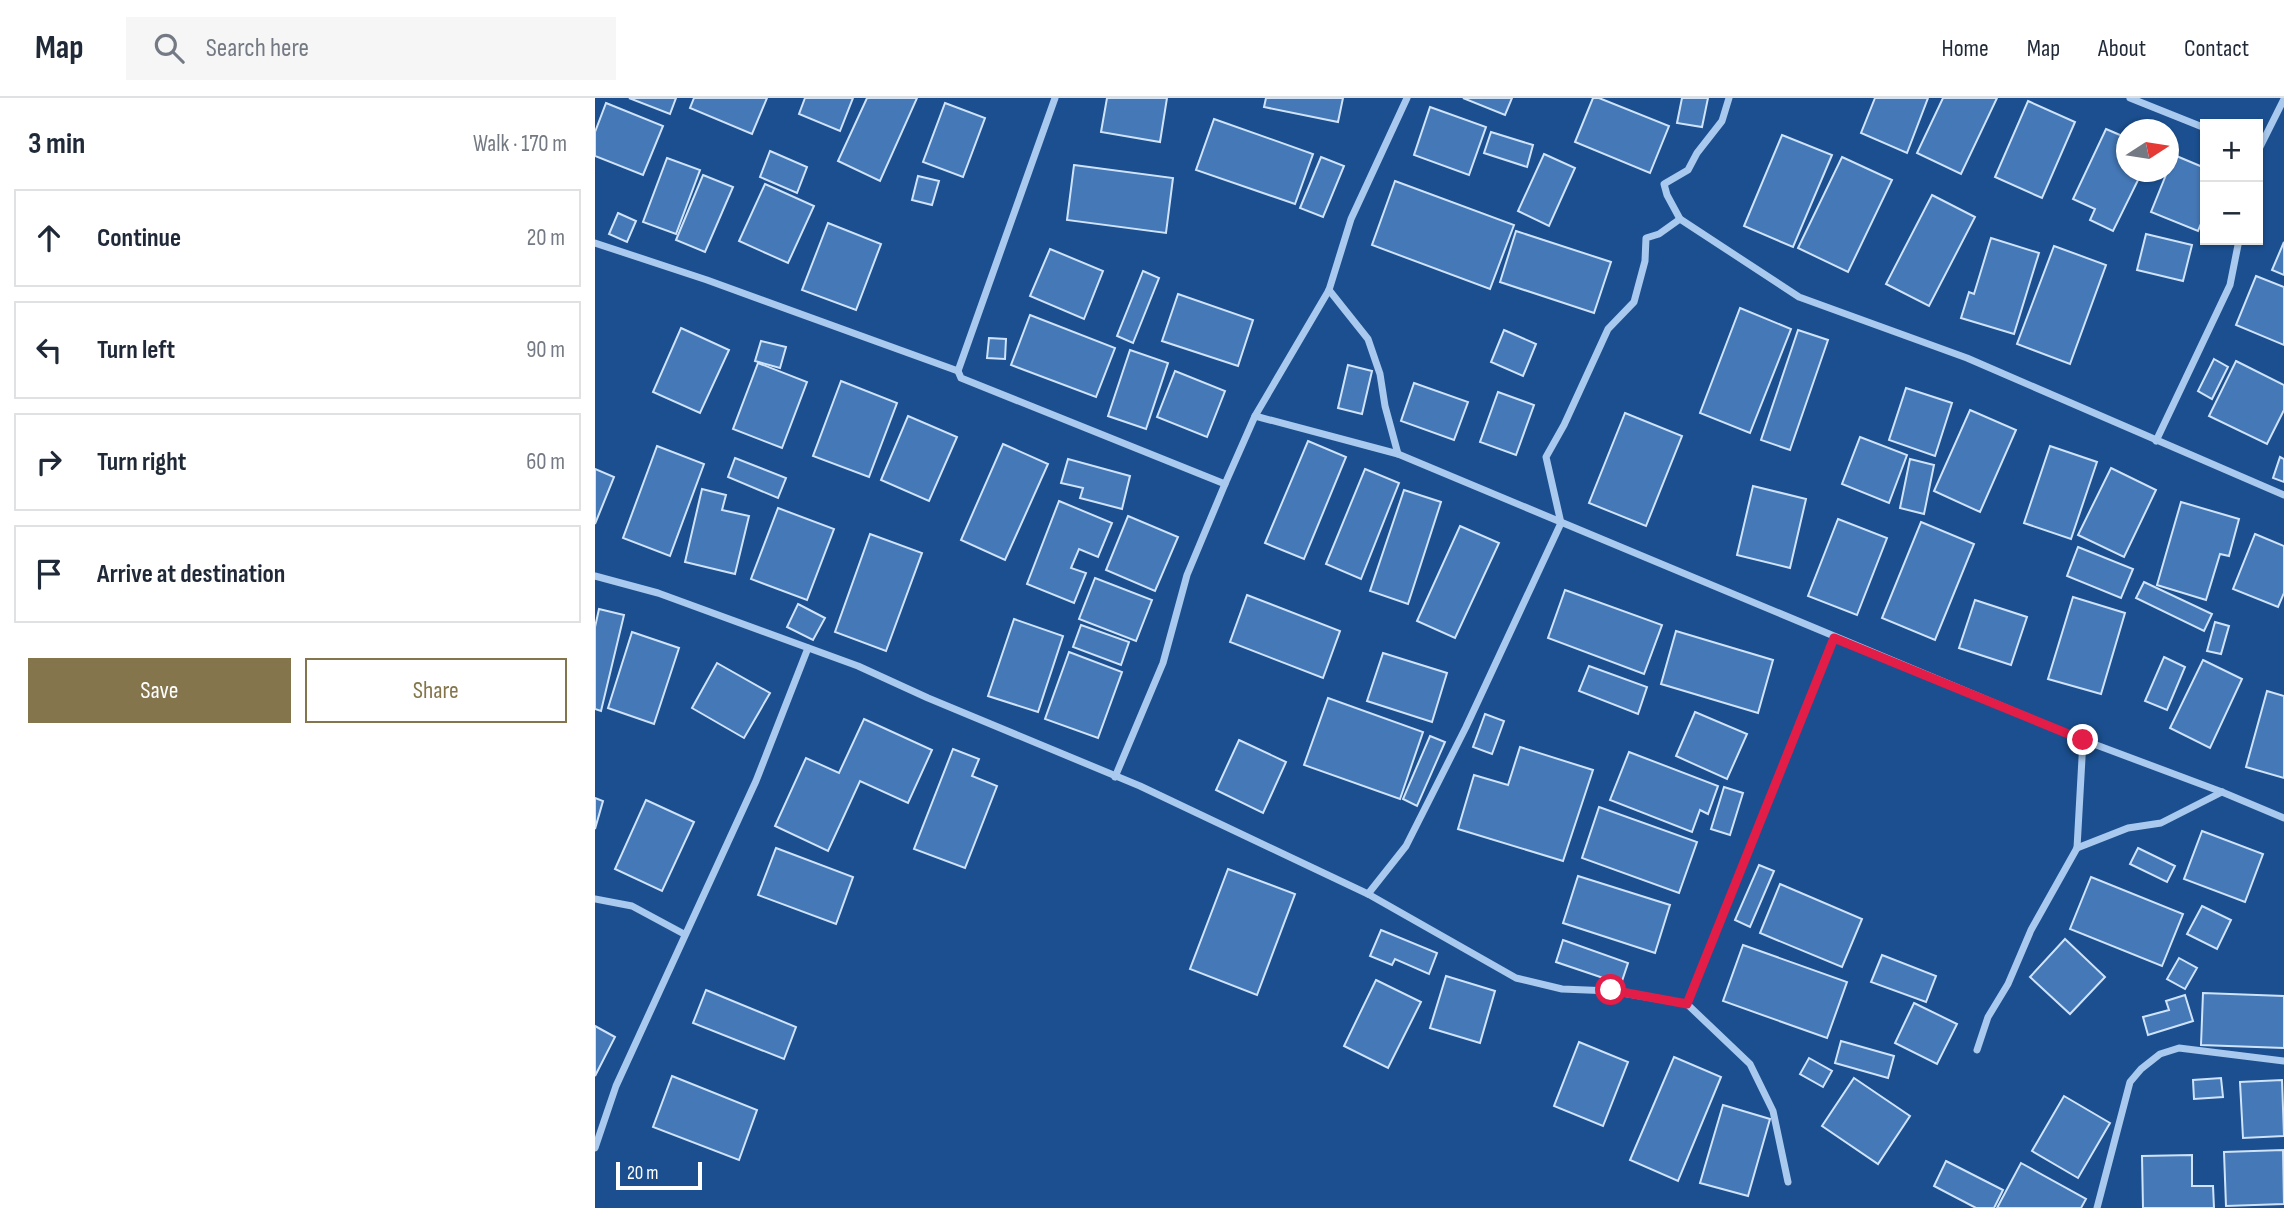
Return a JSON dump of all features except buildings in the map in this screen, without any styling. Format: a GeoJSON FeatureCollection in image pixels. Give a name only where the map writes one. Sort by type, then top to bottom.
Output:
{"type":"FeatureCollection","features":[{"type":"Feature","properties":{"kind":"street"},"geometry":{"type":"LineString","coordinates":[[1055,98],[958,371],[961,378],[1225,484]]}},
{"type":"Feature","properties":{"kind":"street"},"geometry":{"type":"LineString","coordinates":[[1115,777],[1163,663],[1188,575],[1225,484],[1255,416],[1329,290],[1351,219],[1407,98]]}},
{"type":"Feature","properties":{"kind":"street"},"geometry":{"type":"LineString","coordinates":[[1729,98],[1722,121],[1697,153],[1688,170],[1664,184],[1680,219],[1799,297],[1967,358],[2284,495]]}},
{"type":"Feature","properties":{"kind":"street"},"geometry":{"type":"LineString","coordinates":[[2130,98],[2200,126]]}},
{"type":"Feature","properties":{"kind":"street"},"geometry":{"type":"LineString","coordinates":[[2263,139],[2284,99]]}},
{"type":"Feature","properties":{"kind":"street"},"geometry":{"type":"LineString","coordinates":[[1368,894],[1406,846],[1466,727],[1561,523],[1546,457],[1564,425],[1608,329],[1634,302],[1646,261],[1646,237],[1659,234],[1680,219]]}},
{"type":"Feature","properties":{"kind":"street"},"geometry":{"type":"LineString","coordinates":[[595,243],[708,280],[958,371]]}},
{"type":"Feature","properties":{"kind":"street"},"geometry":{"type":"LineString","coordinates":[[2156,441],[2230,285],[2238,245]]}},
{"type":"Feature","properties":{"kind":"street"},"geometry":{"type":"LineString","coordinates":[[1329,290],[1368,339],[1380,374],[1385,406],[1398,454]]}},
{"type":"Feature","properties":{"kind":"street"},"geometry":{"type":"LineString","coordinates":[[1255,416],[1398,454],[1834,638],[2083,740],[2284,818]]}},
{"type":"Feature","properties":{"kind":"street"},"geometry":{"type":"LineString","coordinates":[[595,576],[658,593],[858,666],[1140,786],[1368,894],[1516,978],[1562,989],[1611,990],[1687,1004],[1750,1064],[1773,1111],[1789,1182]]}},
{"type":"Feature","properties":{"kind":"street"},"geometry":{"type":"LineString","coordinates":[[1687,1004],[1834,638]]}},
{"type":"Feature","properties":{"kind":"street"},"geometry":{"type":"LineString","coordinates":[[595,1148],[616,1086],[756,781],[808,648]]}},
{"type":"Feature","properties":{"kind":"street"},"geometry":{"type":"LineString","coordinates":[[1977,1049],[1988,1017],[2008,984],[2031,930],[2077,848],[2083,740]]}},
{"type":"Feature","properties":{"kind":"street"},"geometry":{"type":"LineString","coordinates":[[2077,848],[2127,828],[2161,823],[2222,792]]}},
{"type":"Feature","properties":{"kind":"street"},"geometry":{"type":"LineString","coordinates":[[595,899],[632,906],[684,934]]}},
{"type":"Feature","properties":{"kind":"street"},"geometry":{"type":"LineString","coordinates":[[2097,1208],[2130,1082],[2160,1054],[2179,1048],[2284,1062]]}},
{"type":"Feature","properties":{"kind":"route"},"geometry":{"type":"LineString","coordinates":[[1611,990],[1687,1004],[1834,638],[2083,740]]}}]}
